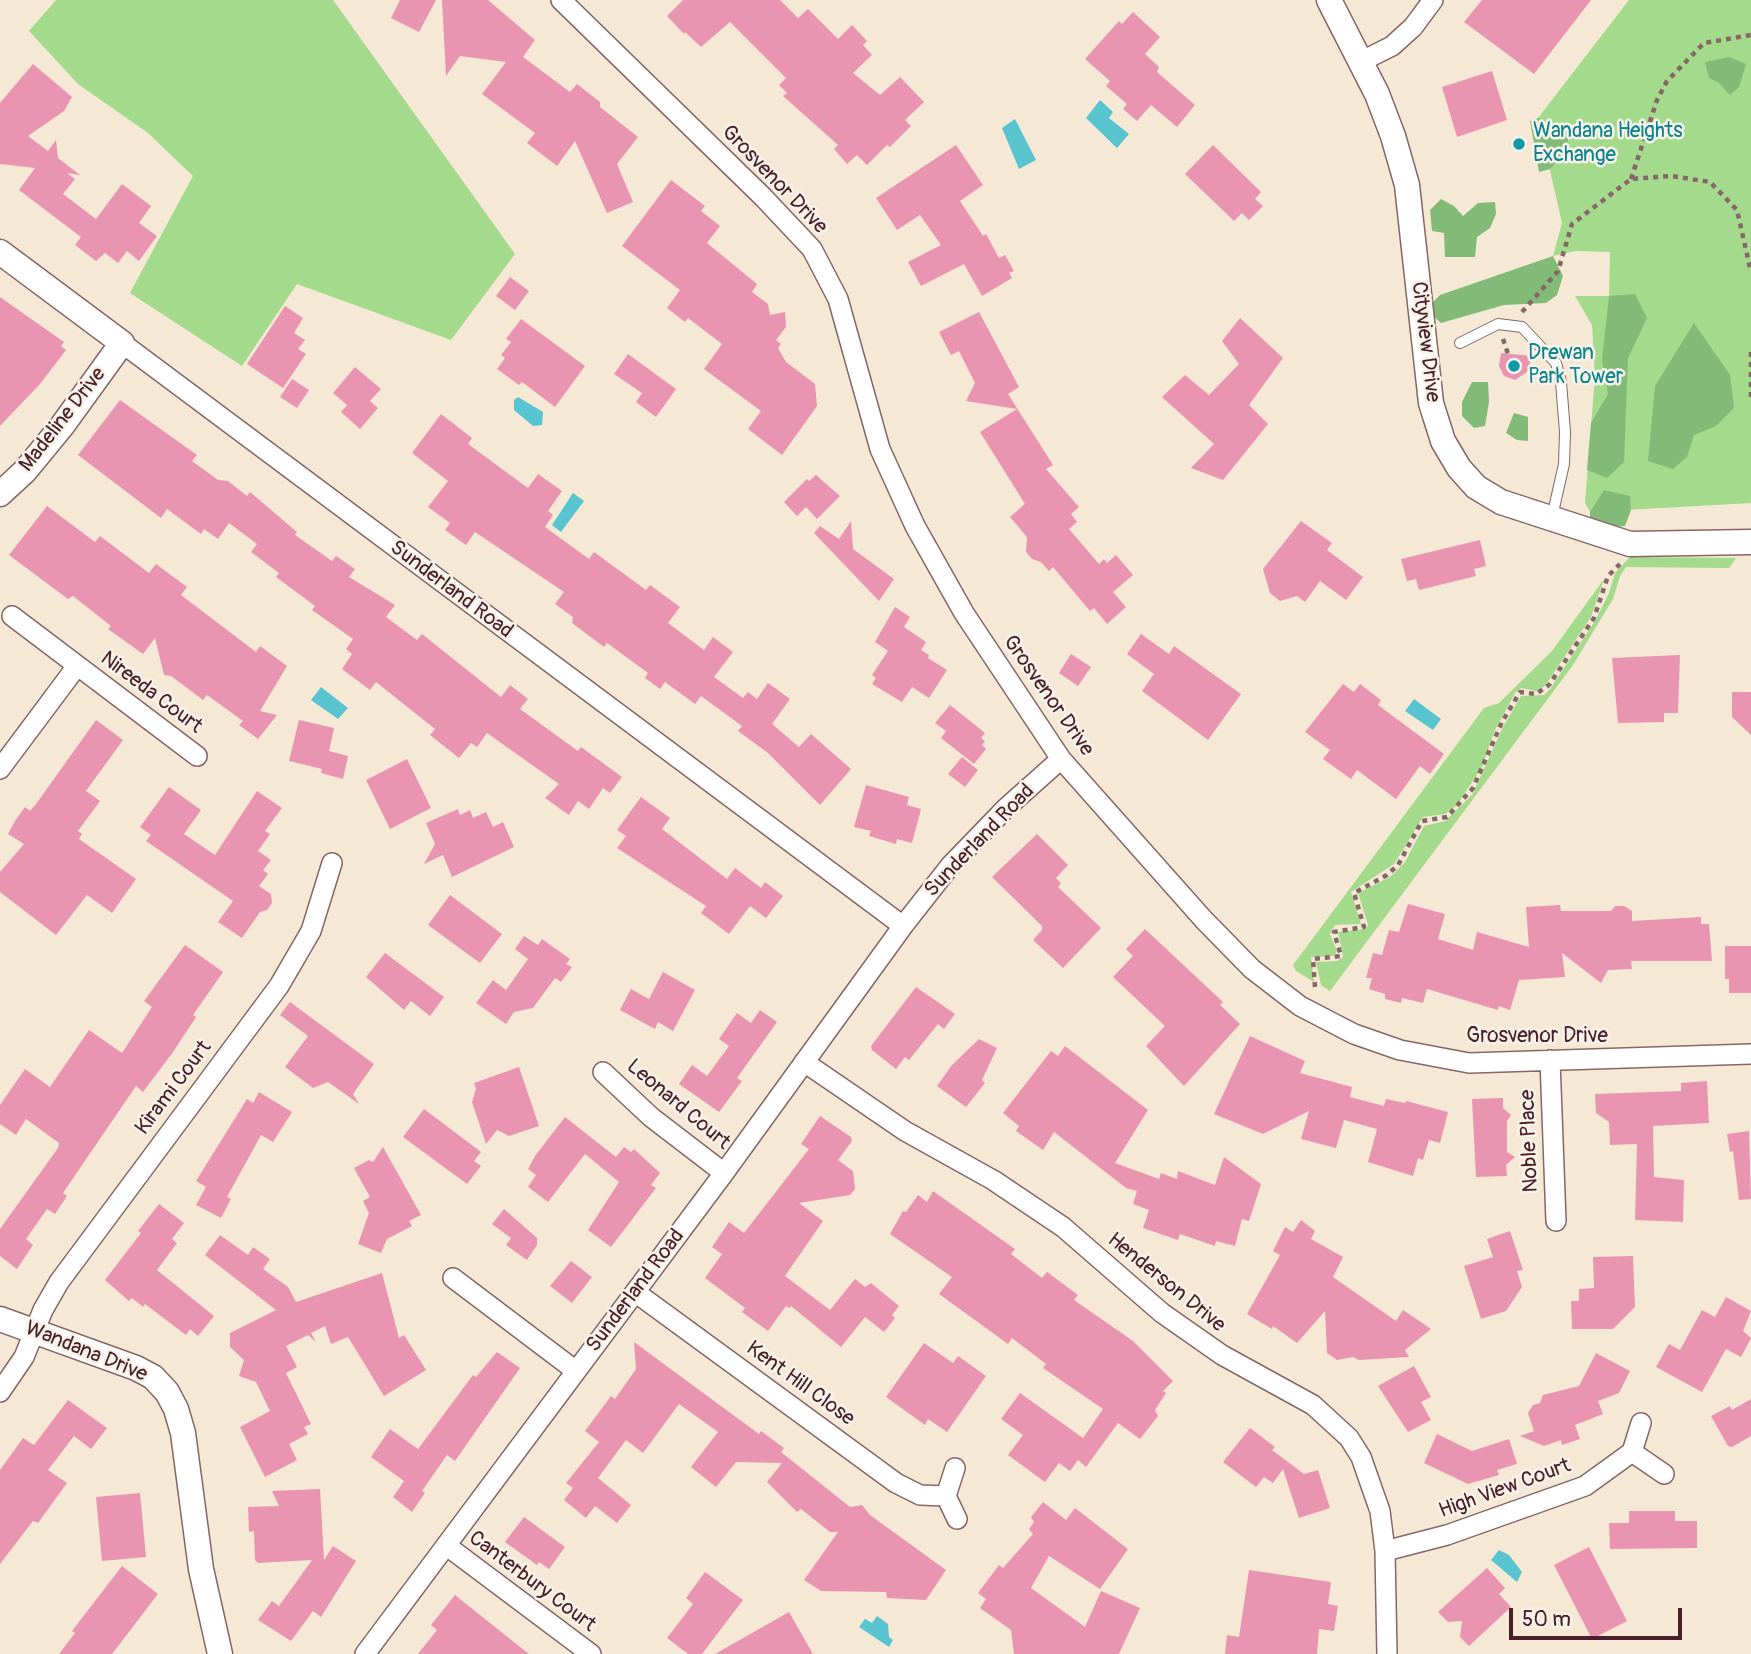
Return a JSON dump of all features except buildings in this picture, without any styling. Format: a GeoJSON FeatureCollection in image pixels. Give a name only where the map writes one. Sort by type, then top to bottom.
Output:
{"type":"FeatureCollection","features":[{"type":"Feature","properties":{"kind":"street","name":"Grosvenor Drive"},"geometry":{"type":"LineString","coordinates":[[561,0],[763,197],[811,249],[838,299],[880,449],[915,526],[964,612],[1061,759],[1252,969],[1300,1006],[1353,1034],[1400,1049],[1469,1062],[1751,1054]]}},
{"type":"Feature","properties":{"kind":"street","name":"Cityview Drive"},"geometry":{"type":"LineString","coordinates":[[1329,0],[1393,136],[1406,185],[1424,362],[1431,403],[1443,441],[1459,468],[1475,487],[1501,502],[1630,544],[1751,542]]}},
{"type":"Feature","properties":{"kind":"street"},"geometry":{"type":"LineString","coordinates":[[1360,62],[1392,47],[1413,27],[1433,0]]}},
{"type":"Feature","properties":{"kind":"street","name":"Sunderland Road"},"geometry":{"type":"LineString","coordinates":[[0,252],[903,926]]}},
{"type":"Feature","properties":{"kind":"street","name":"Madeline Drive"},"geometry":{"type":"LineString","coordinates":[[0,494],[25,471],[47,444],[122,343]]}},
{"type":"Feature","properties":{"kind":"street","name":"Nireeda Court"},"geometry":{"type":"LineString","coordinates":[[12,616],[197,756]]}},
{"type":"Feature","properties":{"kind":"street","name":"Nireeda Court"},"geometry":{"type":"LineString","coordinates":[[0,769],[77,666]]}},
{"type":"Feature","properties":{"kind":"street","name":"Sunderland Road"},"geometry":{"type":"LineString","coordinates":[[365,1654],[724,1173],[903,926],[950,866],[1006,808],[1061,759]]}},
{"type":"Feature","properties":{"kind":"street","name":"Kirami Court"},"geometry":{"type":"LineString","coordinates":[[0,1392],[24,1357],[59,1282],[278,986],[311,930],[332,863]]}},
{"type":"Feature","properties":{"kind":"street","name":"Noble Place"},"geometry":{"type":"LineString","coordinates":[[1550,1060],[1556,1221]]}},
{"type":"Feature","properties":{"kind":"street","name":"Henderson Drive"},"geometry":{"type":"LineString","coordinates":[[804,1062],[905,1131],[993,1181],[1063,1227],[1133,1290],[1201,1342],[1313,1405],[1349,1438],[1362,1457],[1380,1511],[1385,1551],[1387,1654]]}},
{"type":"Feature","properties":{"kind":"street","name":"Leonard Court"},"geometry":{"type":"LineString","coordinates":[[603,1072],[651,1117],[724,1173]]}},
{"type":"Feature","properties":{"kind":"street"},"geometry":{"type":"LineString","coordinates":[[453,1278],[576,1371]]}},
{"type":"Feature","properties":{"kind":"street","name":"Kent Hill Close"},"geometry":{"type":"LineString","coordinates":[[635,1292],[896,1483],[920,1495],[946,1496]]}},
{"type":"Feature","properties":{"kind":"street","name":"Wandana Drive"},"geometry":{"type":"LineString","coordinates":[[0,1319],[136,1368],[152,1377],[167,1392],[176,1409],[183,1433],[199,1556],[220,1654]]}},
{"type":"Feature","properties":{"kind":"street"},"geometry":{"type":"LineString","coordinates":[[1641,1423],[1632,1452],[1664,1474]]}},
{"type":"Feature","properties":{"kind":"street","name":"High View Court"},"geometry":{"type":"LineString","coordinates":[[1385,1551],[1447,1535],[1575,1490],[1618,1465],[1632,1452]]}},
{"type":"Feature","properties":{"kind":"street"},"geometry":{"type":"LineString","coordinates":[[955,1468],[946,1496],[957,1519]]}},
{"type":"Feature","properties":{"kind":"street","name":"Canterbury Court"},"geometry":{"type":"LineString","coordinates":[[447,1546],[591,1654]]}},
{"type":"Feature","properties":{"kind":"street","name":"Wandana Drive"},"geometry":{"type":"LineString","coordinates":[[199,1556],[202,1654]]}},
{"type":"Feature","properties":{"kind":"lane"},"geometry":{"type":"LineString","coordinates":[[1460,343],[1499,324],[1522,327],[1556,363],[1562,382],[1565,432],[1564,464],[1552,518]]}},
{"type":"Feature","properties":{"kind":"path"},"geometry":{"type":"LineString","coordinates":[[1631,179],[1657,100],[1667,81],[1704,43],[1751,35]]}},
{"type":"Feature","properties":{"kind":"path"},"geometry":{"type":"LineString","coordinates":[[1510,326],[1558,271],[1572,224],[1631,179],[1671,176],[1710,182],[1737,210],[1751,272]]}},
{"type":"Feature","properties":{"kind":"path"},"geometry":{"type":"LineString","coordinates":[[1751,352],[1751,397]]}},
{"type":"Feature","properties":{"kind":"path"},"geometry":{"type":"LineString","coordinates":[[1315,986],[1318,984],[1313,959],[1341,956],[1334,932],[1364,928],[1354,893],[1387,875],[1398,865],[1422,821],[1427,818],[1447,817],[1474,788],[1502,722],[1520,692],[1536,694],[1549,685],[1594,618],[1608,576],[1628,556],[1630,544]]}},
{"type":"Feature","properties":{"kind":"green space"},"geometry":{"type":"Polygon","coordinates":[[[56,0],[333,0],[515,254],[451,340],[297,284],[242,366],[130,293],[193,176],[148,133],[78,84],[29,31],[56,0]]]}},
{"type":"Feature","properties":{"kind":"green space"},"geometry":{"type":"Polygon","coordinates":[[[1629,0],[1751,0],[1751,503],[1590,512],[1585,503],[1595,375],[1592,325],[1575,296],[1609,296],[1610,252],[1575,251],[1553,256],[1562,223],[1538,118],[1629,0]]]}},
{"type":"Feature","properties":{"kind":"green space"},"geometry":{"type":"Polygon","coordinates":[[[1729,57],[1746,64],[1739,87],[1730,95],[1719,83],[1709,78],[1705,62],[1729,57]]]}},
{"type":"Feature","properties":{"kind":"green space"},"geometry":{"type":"Polygon","coordinates":[[[1538,118],[1569,133],[1566,152],[1550,169],[1539,172],[1530,121],[1538,118]]]}},
{"type":"Feature","properties":{"kind":"green space"},"geometry":{"type":"Polygon","coordinates":[[[1441,199],[1454,206],[1463,216],[1478,203],[1495,202],[1496,214],[1490,228],[1477,237],[1475,257],[1445,257],[1444,233],[1432,231],[1430,210],[1441,199]]]}},
{"type":"Feature","properties":{"kind":"green space"},"geometry":{"type":"Polygon","coordinates":[[[1553,256],[1563,276],[1557,295],[1546,303],[1504,305],[1441,323],[1426,309],[1440,295],[1553,256]]]}},
{"type":"Feature","properties":{"kind":"green space"},"geometry":{"type":"Polygon","coordinates":[[[1635,294],[1647,318],[1628,358],[1624,462],[1607,478],[1587,470],[1591,423],[1608,394],[1602,360],[1609,296],[1635,294]]]}},
{"type":"Feature","properties":{"kind":"green space"},"geometry":{"type":"Polygon","coordinates":[[[1694,323],[1730,375],[1734,408],[1716,426],[1694,435],[1687,457],[1673,469],[1648,461],[1655,386],[1694,323]]]}},
{"type":"Feature","properties":{"kind":"green space"},"geometry":{"type":"Polygon","coordinates":[[[1472,382],[1488,382],[1489,402],[1485,426],[1474,428],[1462,416],[1462,402],[1472,382]]]}},
{"type":"Feature","properties":{"kind":"green space"},"geometry":{"type":"Polygon","coordinates":[[[1514,413],[1528,417],[1528,441],[1517,440],[1506,433],[1514,413]]]}},
{"type":"Feature","properties":{"kind":"green space"},"geometry":{"type":"Polygon","coordinates":[[[1604,490],[1630,496],[1631,510],[1625,526],[1607,527],[1590,521],[1590,512],[1604,490]]]}},
{"type":"Feature","properties":{"kind":"green space"},"geometry":{"type":"Polygon","coordinates":[[[1630,557],[1736,558],[1729,568],[1626,567],[1620,576],[1613,599],[1573,665],[1330,991],[1321,985],[1316,962],[1337,961],[1343,957],[1338,932],[1366,929],[1368,925],[1358,893],[1390,877],[1405,862],[1424,826],[1445,821],[1472,795],[1503,727],[1521,696],[1544,695],[1550,689],[1595,621],[1609,593],[1615,573],[1630,557]]]}},
{"type":"Feature","properties":{"kind":"green space"},"geometry":{"type":"Polygon","coordinates":[[[1604,579],[1591,617],[1545,686],[1536,691],[1521,688],[1515,693],[1494,732],[1482,767],[1457,805],[1445,814],[1423,817],[1394,864],[1351,892],[1361,924],[1335,925],[1330,934],[1337,951],[1334,956],[1311,957],[1314,982],[1296,971],[1293,965],[1484,708],[1499,703],[1552,651],[1604,579]]]}},
{"type":"Feature","properties":{"kind":"water"},"geometry":{"type":"Polygon","coordinates":[[[1100,100],[1113,112],[1109,118],[1129,134],[1117,148],[1086,118],[1100,100]]]}},
{"type":"Feature","properties":{"kind":"water"},"geometry":{"type":"Polygon","coordinates":[[[1015,119],[1036,160],[1019,169],[1002,128],[1015,119]]]}},
{"type":"Feature","properties":{"kind":"water"},"geometry":{"type":"Polygon","coordinates":[[[518,397],[543,412],[542,425],[533,426],[514,410],[514,400],[518,397]]]}},
{"type":"Feature","properties":{"kind":"water"},"geometry":{"type":"Polygon","coordinates":[[[573,493],[584,501],[561,532],[552,525],[573,493]]]}},
{"type":"Feature","properties":{"kind":"water"},"geometry":{"type":"Polygon","coordinates":[[[321,687],[348,708],[338,719],[311,700],[321,687]]]}},
{"type":"Feature","properties":{"kind":"water"},"geometry":{"type":"Polygon","coordinates":[[[1414,699],[1441,719],[1433,730],[1405,711],[1414,699]]]}},
{"type":"Feature","properties":{"kind":"water"},"geometry":{"type":"Polygon","coordinates":[[[1499,1550],[1509,1555],[1522,1572],[1517,1582],[1491,1560],[1499,1550]]]}},
{"type":"Feature","properties":{"kind":"water"},"geometry":{"type":"Polygon","coordinates":[[[877,1616],[888,1624],[889,1637],[893,1640],[889,1647],[859,1627],[865,1619],[872,1623],[877,1616]]]}},
{"type":"Feature","properties":{"kind":"place","name":"Wandana Heights Exchange"},"geometry":{"type":"Point","coordinates":[1519,144]}},
{"type":"Feature","properties":{"kind":"place","name":"Drewan Park Tower"},"geometry":{"type":"Point","coordinates":[1514,366]}}]}
